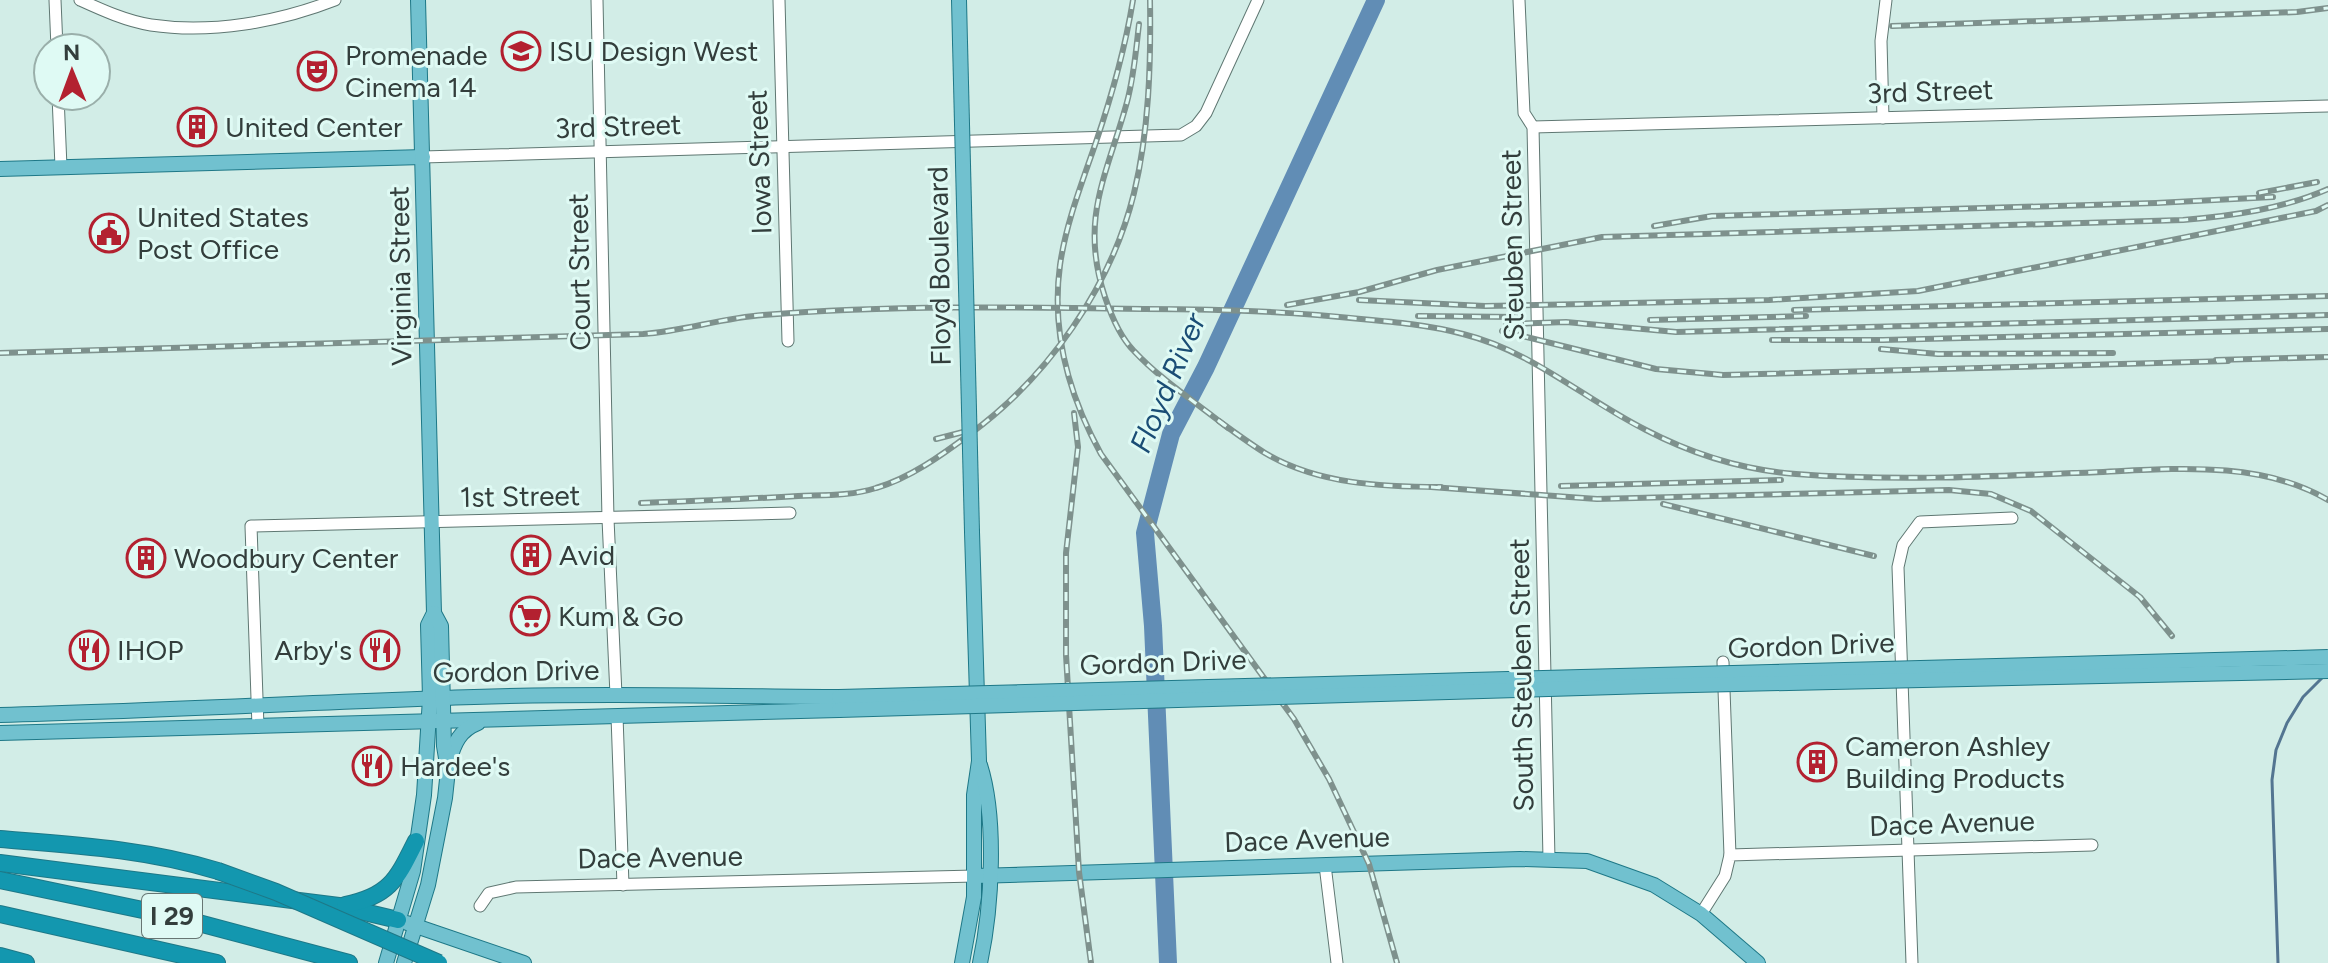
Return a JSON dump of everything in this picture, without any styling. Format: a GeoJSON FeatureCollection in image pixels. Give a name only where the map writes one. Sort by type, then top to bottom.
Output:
{"type":"FeatureCollection","features":[{"type":"Feature","properties":{"kind":"highway"},"geometry":{"type":"LineString","coordinates":[[0,839],[132,851],[182,860],[276,892],[439,963]]}},
{"type":"Feature","properties":{"kind":"highway"},"geometry":{"type":"LineString","coordinates":[[339,906],[366,901],[388,888],[398,877],[416,841]]}},
{"type":"Feature","properties":{"kind":"highway"},"geometry":{"type":"LineString","coordinates":[[0,863],[339,906],[398,920]]}},
{"type":"Feature","properties":{"kind":"highway","name":"I 29"},"geometry":{"type":"LineString","coordinates":[[0,880],[176,917],[346,962]]}},
{"type":"Feature","properties":{"kind":"highway","name":"I 29"},"geometry":{"type":"LineString","coordinates":[[0,914],[217,963]]}},
{"type":"Feature","properties":{"kind":"highway"},"geometry":{"type":"LineString","coordinates":[[0,956],[26,963]]}},
{"type":"Feature","properties":{"kind":"main road","name":"Virginia Street"},"geometry":{"type":"LineString","coordinates":[[418,0],[434,613],[441,626],[436,722]]}},
{"type":"Feature","properties":{"kind":"main road","name":"Floyd Boulevard"},"geometry":{"type":"LineString","coordinates":[[959,0],[979,761],[974,795],[982,876]]}},
{"type":"Feature","properties":{"kind":"main road","name":"3rd Street"},"geometry":{"type":"LineString","coordinates":[[0,169],[423,157]]}},
{"type":"Feature","properties":{"kind":"main road","name":"Gordon Drive"},"geometry":{"type":"LineString","coordinates":[[0,733],[485,721],[839,703],[2328,657]]}},
{"type":"Feature","properties":{"kind":"main road","name":"Gordon Drive"},"geometry":{"type":"LineString","coordinates":[[0,715],[436,698],[616,695],[839,703],[2328,671]]}},
{"type":"Feature","properties":{"kind":"main road"},"geometry":{"type":"LineString","coordinates":[[404,963],[436,849],[448,770],[459,736],[465,729],[485,721]]}},
{"type":"Feature","properties":{"kind":"main road"},"geometry":{"type":"LineString","coordinates":[[436,722],[448,770]]}},
{"type":"Feature","properties":{"kind":"main road"},"geometry":{"type":"LineString","coordinates":[[386,963],[413,871],[436,722]]}},
{"type":"Feature","properties":{"kind":"main road","name":"Dace Avenue"},"geometry":{"type":"LineString","coordinates":[[982,876],[1549,859],[1587,861],[1654,885],[1701,914],[1758,963]]}},
{"type":"Feature","properties":{"kind":"main road"},"geometry":{"type":"LineString","coordinates":[[962,963],[982,876]]}},
{"type":"Feature","properties":{"kind":"main road"},"geometry":{"type":"LineString","coordinates":[[980,963],[988,921],[982,876]]}},
{"type":"Feature","properties":{"kind":"main road"},"geometry":{"type":"LineString","coordinates":[[398,920],[524,963]]}},
{"type":"Feature","properties":{"kind":"street"},"geometry":{"type":"LineString","coordinates":[[55,0],[56,32]]}},
{"type":"Feature","properties":{"kind":"street"},"geometry":{"type":"LineString","coordinates":[[80,0],[151,25],[190,27],[250,23],[335,0]]}},
{"type":"Feature","properties":{"kind":"street","name":"Court Street"},"geometry":{"type":"LineString","coordinates":[[597,0],[608,519],[616,695]]}},
{"type":"Feature","properties":{"kind":"street","name":"Iowa Street"},"geometry":{"type":"LineString","coordinates":[[779,0],[788,341]]}},
{"type":"Feature","properties":{"kind":"street","name":"3rd Street"},"geometry":{"type":"LineString","coordinates":[[423,157],[1172,136],[1188,132],[1206,113],[1258,0]]}},
{"type":"Feature","properties":{"kind":"street","name":"Steuben Street"},"geometry":{"type":"LineString","coordinates":[[1519,0],[1524,113],[1533,127],[1543,491]]}},
{"type":"Feature","properties":{"kind":"street"},"geometry":{"type":"LineString","coordinates":[[1883,118],[1881,41],[1886,0]]}},
{"type":"Feature","properties":{"kind":"street","name":"3rd Street"},"geometry":{"type":"LineString","coordinates":[[1533,127],[2328,106]]}},
{"type":"Feature","properties":{"kind":"street"},"geometry":{"type":"LineString","coordinates":[[59,112],[61,167]]}},
{"type":"Feature","properties":{"kind":"street","name":"South Steuben Street"},"geometry":{"type":"LineString","coordinates":[[1543,491],[1543,660],[1549,859]]}},
{"type":"Feature","properties":{"kind":"street","name":"1st Street"},"geometry":{"type":"LineString","coordinates":[[257,707],[251,526],[790,513]]}},
{"type":"Feature","properties":{"kind":"street"},"geometry":{"type":"LineString","coordinates":[[1912,963],[1898,567],[1903,545],[1920,522],[2012,518]]}},
{"type":"Feature","properties":{"kind":"street"},"geometry":{"type":"LineString","coordinates":[[1701,914],[1725,876],[1730,855],[1723,662]]}},
{"type":"Feature","properties":{"kind":"street"},"geometry":{"type":"LineString","coordinates":[[257,707],[258,727]]}},
{"type":"Feature","properties":{"kind":"street"},"geometry":{"type":"LineString","coordinates":[[617,716],[623,885]]}},
{"type":"Feature","properties":{"kind":"street","name":"Dace Avenue"},"geometry":{"type":"LineString","coordinates":[[1730,855],[2092,845]]}},
{"type":"Feature","properties":{"kind":"street"},"geometry":{"type":"LineString","coordinates":[[1325,865],[1337,963]]}},
{"type":"Feature","properties":{"kind":"street","name":"Dace Avenue"},"geometry":{"type":"LineString","coordinates":[[480,906],[489,893],[516,887],[982,876]]}},
{"type":"Feature","properties":{"kind":"waterway","name":"Floyd River"},"geometry":{"type":"LineString","coordinates":[[1168,963],[1153,626],[1145,533],[1171,434],[1206,367],[1376,0]]}},
{"type":"Feature","properties":{"kind":"waterway"},"geometry":{"type":"LineString","coordinates":[[2278,963],[2272,780],[2276,750],[2287,723],[2303,697],[2322,678]]}},
{"type":"Feature","properties":{"kind":"railway"},"geometry":{"type":"LineString","coordinates":[[1133,0],[1118,72],[1070,218],[1063,249],[1058,314],[1065,362],[1080,409],[1101,454],[1294,719],[1329,779],[1369,864],[1397,963]]}},
{"type":"Feature","properties":{"kind":"railway"},"geometry":{"type":"LineString","coordinates":[[641,503],[837,495],[876,488],[913,472],[948,450],[1025,386],[1073,327],[1093,296],[1124,228],[1139,170],[1146,122],[1150,0]]}},
{"type":"Feature","properties":{"kind":"railway"},"geometry":{"type":"LineString","coordinates":[[1892,26],[2297,12],[2328,8]]}},
{"type":"Feature","properties":{"kind":"railway"},"geometry":{"type":"LineString","coordinates":[[1139,24],[1129,92],[1104,175],[1095,220],[1098,269],[1110,311],[1129,345],[1156,372],[1228,428]]}},
{"type":"Feature","properties":{"kind":"railway"},"geometry":{"type":"LineString","coordinates":[[2259,193],[2317,182]]}},
{"type":"Feature","properties":{"kind":"railway"},"geometry":{"type":"LineString","coordinates":[[1287,305],[1359,292],[1437,270],[1602,237],[2183,220],[2257,210],[2293,202],[2328,189]]}},
{"type":"Feature","properties":{"kind":"railway"},"geometry":{"type":"LineString","coordinates":[[1654,226],[1712,216],[2273,197]]}},
{"type":"Feature","properties":{"kind":"railway"},"geometry":{"type":"LineString","coordinates":[[1359,300],[1485,306],[1769,300],[1918,291],[2316,211],[2328,205]]}},
{"type":"Feature","properties":{"kind":"railway"},"geometry":{"type":"LineString","coordinates":[[1794,310],[2328,296]]}},
{"type":"Feature","properties":{"kind":"railway"},"geometry":{"type":"LineString","coordinates":[[0,353],[643,334],[748,317],[858,310],[1049,308],[1280,312],[1412,324],[1488,342],[1535,364],[1623,418],[1664,439],[1719,460],[1757,469],[1796,474],[1900,478],[2204,469],[2268,477],[2299,486],[2328,500]]}},
{"type":"Feature","properties":{"kind":"railway"},"geometry":{"type":"LineString","coordinates":[[1506,324],[1566,322],[1676,332],[2328,315]]}},
{"type":"Feature","properties":{"kind":"railway"},"geometry":{"type":"LineString","coordinates":[[1418,316],[1518,317]]}},
{"type":"Feature","properties":{"kind":"railway"},"geometry":{"type":"LineString","coordinates":[[1650,320],[1806,316]]}},
{"type":"Feature","properties":{"kind":"railway"},"geometry":{"type":"LineString","coordinates":[[1772,340],[2328,329]]}},
{"type":"Feature","properties":{"kind":"railway"},"geometry":{"type":"LineString","coordinates":[[1502,331],[1656,369],[1723,375],[2228,361]]}},
{"type":"Feature","properties":{"kind":"railway"},"geometry":{"type":"LineString","coordinates":[[1881,349],[1938,354],[2113,353]]}},
{"type":"Feature","properties":{"kind":"railway"},"geometry":{"type":"LineString","coordinates":[[2216,360],[2328,357]]}},
{"type":"Feature","properties":{"kind":"railway"},"geometry":{"type":"LineString","coordinates":[[1074,413],[1078,447],[1066,553],[1066,655],[1079,872],[1091,963]]}},
{"type":"Feature","properties":{"kind":"railway"},"geometry":{"type":"LineString","coordinates":[[1219,421],[1265,453],[1306,471],[1350,482],[1441,487]]}},
{"type":"Feature","properties":{"kind":"railway"},"geometry":{"type":"LineString","coordinates":[[936,439],[967,431]]}},
{"type":"Feature","properties":{"kind":"railway"},"geometry":{"type":"LineString","coordinates":[[1561,486],[1781,480]]}},
{"type":"Feature","properties":{"kind":"railway"},"geometry":{"type":"LineString","coordinates":[[1431,487],[1597,499],[1949,490],[1991,494],[2031,511],[2140,597],[2172,636]]}},
{"type":"Feature","properties":{"kind":"railway"},"geometry":{"type":"LineString","coordinates":[[1663,504],[1874,556]]}},
{"type":"Feature","properties":{"kind":"place","name":"ISU Design West"},"geometry":{"type":"Point","coordinates":[521,51]}},
{"type":"Feature","properties":{"kind":"place","name":"Promenade Cinema 14"},"geometry":{"type":"Point","coordinates":[317,71]}},
{"type":"Feature","properties":{"kind":"place","name":"United Center"},"geometry":{"type":"Point","coordinates":[197,127]}},
{"type":"Feature","properties":{"kind":"place","name":"United States Post Office"},"geometry":{"type":"Point","coordinates":[109,233]}},
{"type":"Feature","properties":{"kind":"place","name":"Avid"},"geometry":{"type":"Point","coordinates":[531,555]}},
{"type":"Feature","properties":{"kind":"place","name":"Woodbury Center"},"geometry":{"type":"Point","coordinates":[146,558]}},
{"type":"Feature","properties":{"kind":"place","name":"Kum & Go"},"geometry":{"type":"Point","coordinates":[530,616]}},
{"type":"Feature","properties":{"kind":"place","name":"IHOP"},"geometry":{"type":"Point","coordinates":[89,650]}},
{"type":"Feature","properties":{"kind":"place","name":"Arby's"},"geometry":{"type":"Point","coordinates":[380,650]}},
{"type":"Feature","properties":{"kind":"place","name":"Cameron Ashley Building Products"},"geometry":{"type":"Point","coordinates":[1817,762]}},
{"type":"Feature","properties":{"kind":"place","name":"Hardee's"},"geometry":{"type":"Point","coordinates":[372,766]}}]}
